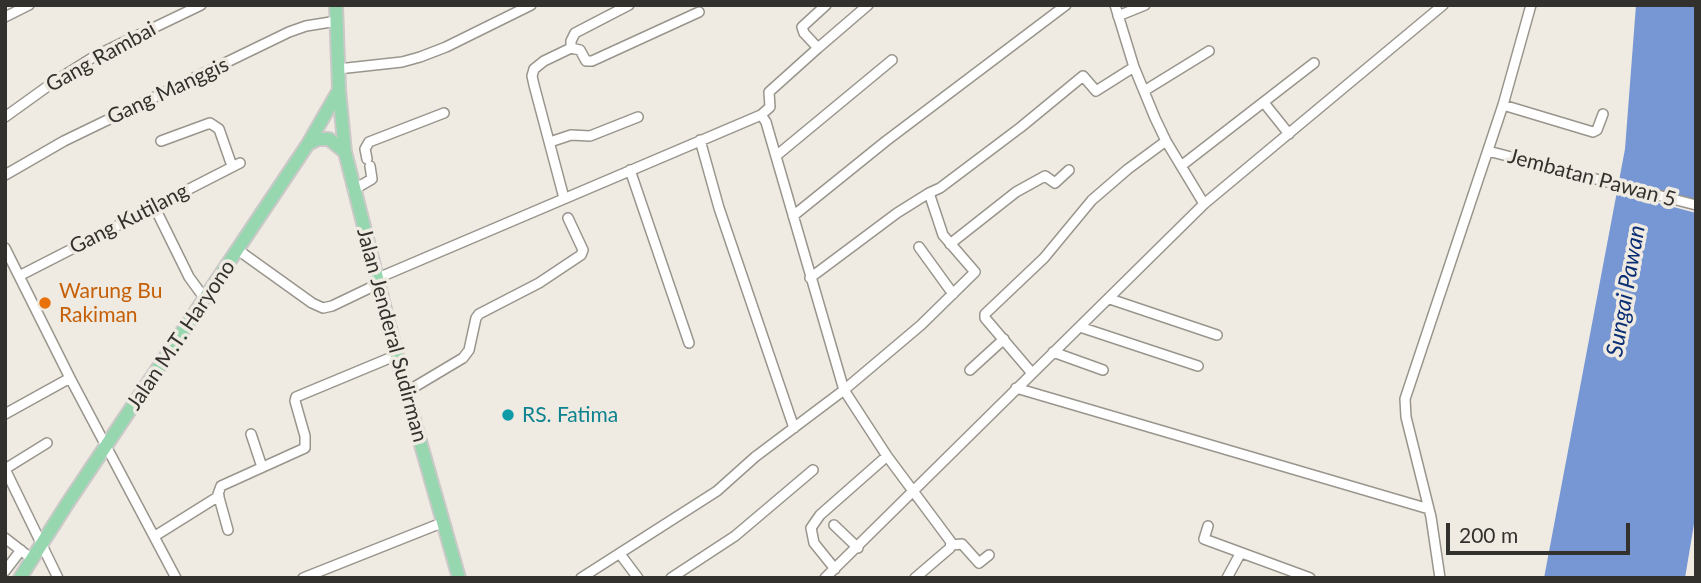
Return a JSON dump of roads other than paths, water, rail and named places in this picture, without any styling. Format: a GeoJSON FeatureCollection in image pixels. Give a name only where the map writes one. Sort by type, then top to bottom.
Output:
{"type":"FeatureCollection","features":[{"type":"Feature","properties":{"kind":"main road","name":"Jalan Jenderal Sudirman"},"geometry":{"type":"LineString","coordinates":[[336,6],[339,90],[345,152],[353,190],[458,578]]}},
{"type":"Feature","properties":{"kind":"main road","name":"Jalan M.T. Haryono"},"geometry":{"type":"LineString","coordinates":[[20,578],[308,144],[339,90]]}},
{"type":"Feature","properties":{"kind":"main road"},"geometry":{"type":"LineString","coordinates":[[308,144],[321,138],[330,139],[345,152]]}},
{"type":"Feature","properties":{"kind":"street"},"geometry":{"type":"LineString","coordinates":[[5,17],[29,5]]}},
{"type":"Feature","properties":{"kind":"street","name":"Gang Rambai"},"geometry":{"type":"LineString","coordinates":[[5,117],[95,56],[201,5]]}},
{"type":"Feature","properties":{"kind":"street"},"geometry":{"type":"LineString","coordinates":[[336,6],[341,5]]}},
{"type":"Feature","properties":{"kind":"street"},"geometry":{"type":"LineString","coordinates":[[338,69],[402,62],[420,57],[531,5]]}},
{"type":"Feature","properties":{"kind":"street"},"geometry":{"type":"LineString","coordinates":[[571,48],[575,33],[629,5]]}},
{"type":"Feature","properties":{"kind":"street"},"geometry":{"type":"LineString","coordinates":[[818,48],[802,27],[826,5]]}},
{"type":"Feature","properties":{"kind":"street"},"geometry":{"type":"LineString","coordinates":[[238,250],[321,307],[332,306],[379,281],[564,198],[761,115],[770,107],[769,92],[868,5]]}},
{"type":"Feature","properties":{"kind":"street"},"geometry":{"type":"LineString","coordinates":[[793,216],[886,141],[1066,5]]}},
{"type":"Feature","properties":{"kind":"street"},"geometry":{"type":"LineString","coordinates":[[1115,5],[1135,67],[1166,141],[1204,204]]}},
{"type":"Feature","properties":{"kind":"street"},"geometry":{"type":"LineString","coordinates":[[1118,16],[1145,5]]}},
{"type":"Feature","properties":{"kind":"street"},"geometry":{"type":"LineString","coordinates":[[825,578],[1204,204],[1443,5]]}},
{"type":"Feature","properties":{"kind":"street"},"geometry":{"type":"LineString","coordinates":[[1440,578],[1429,509],[1406,417],[1405,399],[1503,105],[1531,5]]}},
{"type":"Feature","properties":{"kind":"street"},"geometry":{"type":"LineString","coordinates":[[564,198],[532,76],[534,69],[541,62],[571,48],[578,49],[584,59],[590,61],[699,12]]}},
{"type":"Feature","properties":{"kind":"street","name":"Gang Manggis"},"geometry":{"type":"LineString","coordinates":[[5,175],[64,141],[289,32],[337,21]]}},
{"type":"Feature","properties":{"kind":"street"},"geometry":{"type":"LineString","coordinates":[[1144,91],[1209,51]]}},
{"type":"Feature","properties":{"kind":"street"},"geometry":{"type":"LineString","coordinates":[[776,156],[892,60]]}},
{"type":"Feature","properties":{"kind":"street"},"geometry":{"type":"LineString","coordinates":[[1181,166],[1265,104],[1314,63]]}},
{"type":"Feature","properties":{"kind":"street"},"geometry":{"type":"LineString","coordinates":[[810,278],[897,213],[940,188],[1083,76],[1096,91],[1135,67]]}},
{"type":"Feature","properties":{"kind":"street"},"geometry":{"type":"LineString","coordinates":[[1265,104],[1289,134]]}},
{"type":"Feature","properties":{"kind":"street"},"geometry":{"type":"LineString","coordinates":[[1503,105],[1592,132],[1597,130],[1602,114]]}},
{"type":"Feature","properties":{"kind":"street"},"geometry":{"type":"LineString","coordinates":[[353,190],[372,179],[365,149],[369,142],[444,113]]}},
{"type":"Feature","properties":{"kind":"street"},"geometry":{"type":"LineString","coordinates":[[761,115],[766,122],[844,390],[887,456],[952,545]]}},
{"type":"Feature","properties":{"kind":"street"},"geometry":{"type":"LineString","coordinates":[[550,142],[571,135],[590,136],[638,117]]}},
{"type":"Feature","properties":{"kind":"street","name":"Gang Kutilang"},"geometry":{"type":"LineString","coordinates":[[13,271],[154,206],[236,164],[219,129],[213,124],[206,123],[161,141]]}},
{"type":"Feature","properties":{"kind":"street"},"geometry":{"type":"LineString","coordinates":[[700,140],[719,208],[794,428]]}},
{"type":"Feature","properties":{"kind":"street"},"geometry":{"type":"LineString","coordinates":[[1031,372],[985,318],[985,314],[1044,258],[1092,200],[1166,141]]}},
{"type":"Feature","properties":{"kind":"street","name":"Jembatan Pawan 5"},"geometry":{"type":"LineString","coordinates":[[1488,151],[1696,205]]}},
{"type":"Feature","properties":{"kind":"street"},"geometry":{"type":"LineString","coordinates":[[630,170],[689,343]]}},
{"type":"Feature","properties":{"kind":"street"},"geometry":{"type":"LineString","coordinates":[[950,244],[1016,192],[1045,176],[1056,182],[1069,170]]}},
{"type":"Feature","properties":{"kind":"street"},"geometry":{"type":"LineString","coordinates":[[581,578],[703,502],[921,325],[975,272],[950,244],[939,226],[929,193]]}},
{"type":"Feature","properties":{"kind":"street"},"geometry":{"type":"LineString","coordinates":[[154,206],[189,277],[205,299]]}},
{"type":"Feature","properties":{"kind":"street"},"geometry":{"type":"LineString","coordinates":[[406,392],[463,358],[469,351],[479,314],[551,276],[581,256],[583,250],[568,218]]}},
{"type":"Feature","properties":{"kind":"street"},"geometry":{"type":"LineString","coordinates":[[919,247],[953,294]]}},
{"type":"Feature","properties":{"kind":"street"},"geometry":{"type":"LineString","coordinates":[[5,248],[13,271],[176,578]]}},
{"type":"Feature","properties":{"kind":"street"},"geometry":{"type":"LineString","coordinates":[[1110,299],[1217,335]]}},
{"type":"Feature","properties":{"kind":"street"},"geometry":{"type":"LineString","coordinates":[[1080,327],[1198,366]]}},
{"type":"Feature","properties":{"kind":"street"},"geometry":{"type":"LineString","coordinates":[[970,370],[1004,340]]}},
{"type":"Feature","properties":{"kind":"street"},"geometry":{"type":"LineString","coordinates":[[1053,352],[1103,370]]}},
{"type":"Feature","properties":{"kind":"street"},"geometry":{"type":"LineString","coordinates":[[228,530],[219,488],[305,448],[306,440],[296,397],[397,355]]}},
{"type":"Feature","properties":{"kind":"street"},"geometry":{"type":"LineString","coordinates":[[5,414],[70,377]]}},
{"type":"Feature","properties":{"kind":"street"},"geometry":{"type":"LineString","coordinates":[[1016,388],[1295,472],[1429,509]]}},
{"type":"Feature","properties":{"kind":"street"},"geometry":{"type":"LineString","coordinates":[[251,434],[262,467]]}},
{"type":"Feature","properties":{"kind":"street"},"geometry":{"type":"LineString","coordinates":[[47,443],[5,469],[58,578]]}},
{"type":"Feature","properties":{"kind":"street"},"geometry":{"type":"LineString","coordinates":[[835,569],[814,543],[811,528],[820,515],[887,456]]}},
{"type":"Feature","properties":{"kind":"street"},"geometry":{"type":"LineString","coordinates":[[671,578],[736,536],[813,470]]}},
{"type":"Feature","properties":{"kind":"street"},"geometry":{"type":"LineString","coordinates":[[155,536],[219,496]]}},
{"type":"Feature","properties":{"kind":"street"},"geometry":{"type":"LineString","coordinates":[[303,578],[444,522]]}},
{"type":"Feature","properties":{"kind":"street"},"geometry":{"type":"LineString","coordinates":[[834,525],[858,548]]}},
{"type":"Feature","properties":{"kind":"street"},"geometry":{"type":"LineString","coordinates":[[1208,526],[1204,539],[1310,578]]}},
{"type":"Feature","properties":{"kind":"street"},"geometry":{"type":"LineString","coordinates":[[5,538],[32,559]]}},
{"type":"Feature","properties":{"kind":"street"},"geometry":{"type":"LineString","coordinates":[[915,578],[952,545],[962,544],[979,563],[989,555]]}},
{"type":"Feature","properties":{"kind":"street"},"geometry":{"type":"LineString","coordinates":[[5,571],[21,550]]}},
{"type":"Feature","properties":{"kind":"street"},"geometry":{"type":"LineString","coordinates":[[620,554],[638,578]]}},
{"type":"Feature","properties":{"kind":"street"},"geometry":{"type":"LineString","coordinates":[[1227,578],[1240,554]]}},
{"type":"Feature","properties":{"kind":"street"},"geometry":{"type":"LineString","coordinates":[[629,566],[629,578]]}},
{"type":"Feature","properties":{"kind":"water","name":"Sungai Pawan"},"geometry":{"type":"Polygon","coordinates":[[[1636,5],[1696,5],[1696,512],[1685,578],[1544,578],[1625,149],[1636,5]]]}},
{"type":"Feature","properties":{"kind":"place","name":"Warung Bu Rakiman"},"geometry":{"type":"Point","coordinates":[45,303]}},
{"type":"Feature","properties":{"kind":"place","name":"RS. Fatima"},"geometry":{"type":"Point","coordinates":[508,415]}}]}
